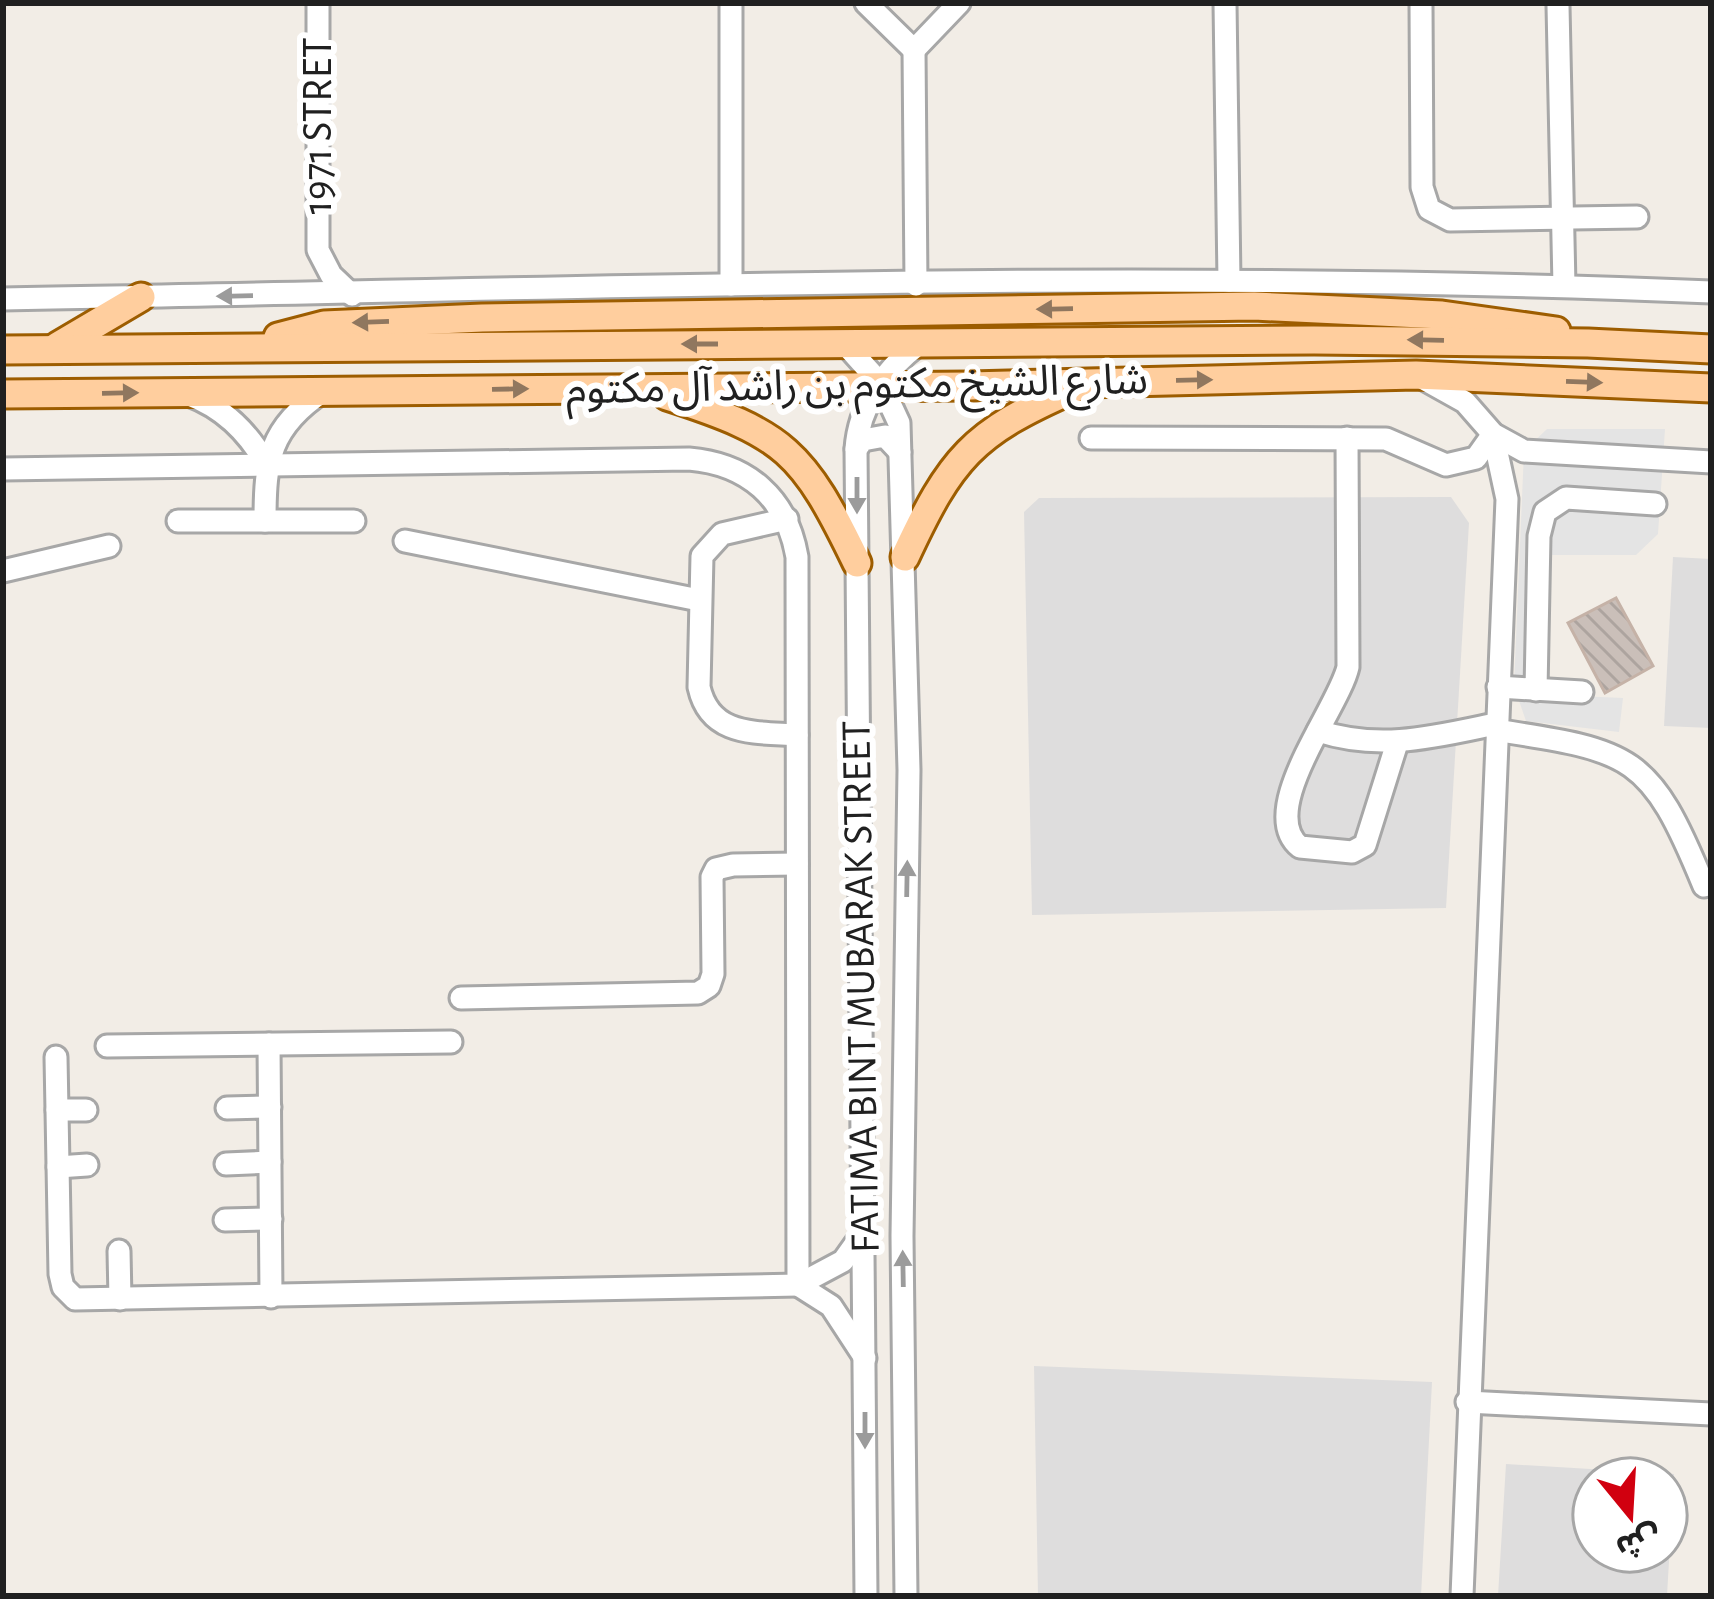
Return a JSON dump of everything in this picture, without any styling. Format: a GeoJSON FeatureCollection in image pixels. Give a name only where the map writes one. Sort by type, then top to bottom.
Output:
{"type":"FeatureCollection","features":[{"type":"Feature","properties":{"kind":"main road"},"geometry":{"type":"LineString","coordinates":[[51,349],[141,296]]}},
{"type":"Feature","properties":{"kind":"main road"},"geometry":{"type":"LineString","coordinates":[[258,347],[325,325],[460,319],[1254,306],[1505,321],[1548,328],[1588,343]]}},
{"type":"Feature","properties":{"kind":"main road","name":"شارع الشيخ مكتوم بن راشد آل مكتوم"},"geometry":{"type":"LineString","coordinates":[[3,350],[1314,340],[1711,349]]}},
{"type":"Feature","properties":{"kind":"main road"},"geometry":{"type":"LineString","coordinates":[[769,344],[794,358],[795,371],[784,387]]}},
{"type":"Feature","properties":{"kind":"main road"},"geometry":{"type":"LineString","coordinates":[[970,386],[964,381],[964,366],[1011,344]]}},
{"type":"Feature","properties":{"kind":"main road","name":"شارع الشيخ مكتوم بن راشد آل مكتوم"},"geometry":{"type":"LineString","coordinates":[[3,394],[970,386],[1416,375],[1711,388]]}},
{"type":"Feature","properties":{"kind":"main road"},"geometry":{"type":"LineString","coordinates":[[905,557],[944,479],[978,439],[1008,418],[1087,382]]}},
{"type":"Feature","properties":{"kind":"main road"},"geometry":{"type":"LineString","coordinates":[[640,387],[738,419],[784,448],[819,487],[857,562]]}},
{"type":"Feature","properties":{"kind":"street","name":"1971 STRET"},"geometry":{"type":"LineString","coordinates":[[318,3],[318,250]]}},
{"type":"Feature","properties":{"kind":"street"},"geometry":{"type":"LineString","coordinates":[[731,3],[731,285]]}},
{"type":"Feature","properties":{"kind":"street"},"geometry":{"type":"LineString","coordinates":[[866,3],[914,50]]}},
{"type":"Feature","properties":{"kind":"street"},"geometry":{"type":"LineString","coordinates":[[916,285],[914,50],[959,3]]}},
{"type":"Feature","properties":{"kind":"street"},"geometry":{"type":"LineString","coordinates":[[1225,3],[1229,280]]}},
{"type":"Feature","properties":{"kind":"street"},"geometry":{"type":"LineString","coordinates":[[1421,3],[1422,187],[1429,209],[1450,220],[1637,218]]}},
{"type":"Feature","properties":{"kind":"street"},"geometry":{"type":"LineString","coordinates":[[1559,4],[1564,286]]}},
{"type":"Feature","properties":{"kind":"street"},"geometry":{"type":"LineString","coordinates":[[318,250],[332,275],[352,295]]}},
{"type":"Feature","properties":{"kind":"street"},"geometry":{"type":"LineString","coordinates":[[285,295],[305,274],[318,250]]}},
{"type":"Feature","properties":{"kind":"street"},"geometry":{"type":"LineString","coordinates":[[3,299],[1229,280],[1711,292]]}},
{"type":"Feature","properties":{"kind":"street","name":"FATIMA BINT MUBARAK STREET"},"geometry":{"type":"LineString","coordinates":[[845,344],[881,384],[899,423],[909,770],[902,1236],[906,1596]]}},
{"type":"Feature","properties":{"kind":"street","name":"FATIMA BINT MUBARAK STREET"},"geometry":{"type":"LineString","coordinates":[[866,1596],[856,449],[858,424],[881,384],[919,344]]}},
{"type":"Feature","properties":{"kind":"street"},"geometry":{"type":"LineString","coordinates":[[1416,375],[1465,403],[1493,434],[1537,454],[1711,462]]}},
{"type":"Feature","properties":{"kind":"street"},"geometry":{"type":"LineString","coordinates":[[265,521],[266,464],[288,422],[324,391]]}},
{"type":"Feature","properties":{"kind":"street"},"geometry":{"type":"LineString","coordinates":[[183,392],[212,405],[238,425],[266,464]]}},
{"type":"Feature","properties":{"kind":"street"},"geometry":{"type":"LineString","coordinates":[[1091,438],[1386,440],[1446,465],[1476,458],[1493,434]]}},
{"type":"Feature","properties":{"kind":"street"},"geometry":{"type":"LineString","coordinates":[[1462,1596],[1507,499],[1493,434]]}},
{"type":"Feature","properties":{"kind":"street"},"geometry":{"type":"LineString","coordinates":[[856,449],[863,440],[885,436],[900,452]]}},
{"type":"Feature","properties":{"kind":"street"},"geometry":{"type":"LineString","coordinates":[[1347,438],[1350,652],[1339,695],[1297,768],[1289,836],[1300,847],[1352,852],[1365,845],[1396,743]]}},
{"type":"Feature","properties":{"kind":"street"},"geometry":{"type":"LineString","coordinates":[[1507,499],[1537,454]]}},
{"type":"Feature","properties":{"kind":"street"},"geometry":{"type":"LineString","coordinates":[[3,469],[709,460],[747,475],[776,502],[787,519],[797,557],[798,1286]]}},
{"type":"Feature","properties":{"kind":"street"},"geometry":{"type":"LineString","coordinates":[[1536,690],[1539,536],[1545,512],[1566,498],[1654,504]]}},
{"type":"Feature","properties":{"kind":"street"},"geometry":{"type":"LineString","coordinates":[[787,519],[730,530],[714,539],[699,566],[699,687],[711,714],[735,731],[797,735]]}},
{"type":"Feature","properties":{"kind":"street"},"geometry":{"type":"LineString","coordinates":[[178,521],[355,521]]}},
{"type":"Feature","properties":{"kind":"street"},"geometry":{"type":"LineString","coordinates":[[405,541],[699,600]]}},
{"type":"Feature","properties":{"kind":"street"},"geometry":{"type":"LineString","coordinates":[[3,571],[110,546]]}},
{"type":"Feature","properties":{"kind":"street"},"geometry":{"type":"LineString","coordinates":[[1498,687],[1582,692]]}},
{"type":"Feature","properties":{"kind":"street"},"geometry":{"type":"LineString","coordinates":[[1318,731],[1343,739],[1396,743],[1495,727],[1600,749],[1640,772],[1670,807],[1703,886]]}},
{"type":"Feature","properties":{"kind":"street"},"geometry":{"type":"LineString","coordinates":[[461,998],[698,993],[712,980],[712,877],[716,869],[797,864]]}},
{"type":"Feature","properties":{"kind":"street"},"geometry":{"type":"LineString","coordinates":[[107,1046],[451,1042]]}},
{"type":"Feature","properties":{"kind":"street"},"geometry":{"type":"LineString","coordinates":[[269,1044],[271,1297]]}},
{"type":"Feature","properties":{"kind":"street"},"geometry":{"type":"LineString","coordinates":[[56,1057],[63,1288],[75,1299],[798,1286],[842,1261],[863,1232]]}},
{"type":"Feature","properties":{"kind":"street"},"geometry":{"type":"LineString","coordinates":[[227,1108],[269,1107]]}},
{"type":"Feature","properties":{"kind":"street"},"geometry":{"type":"LineString","coordinates":[[57,1110],[86,1110]]}},
{"type":"Feature","properties":{"kind":"street"},"geometry":{"type":"LineString","coordinates":[[226,1164],[270,1162]]}},
{"type":"Feature","properties":{"kind":"street"},"geometry":{"type":"LineString","coordinates":[[58,1167],[87,1165]]}},
{"type":"Feature","properties":{"kind":"street"},"geometry":{"type":"LineString","coordinates":[[225,1220],[271,1219]]}},
{"type":"Feature","properties":{"kind":"street"},"geometry":{"type":"LineString","coordinates":[[119,1251],[120,1299]]}},
{"type":"Feature","properties":{"kind":"street"},"geometry":{"type":"LineString","coordinates":[[798,1286],[831,1306],[865,1359]]}},
{"type":"Feature","properties":{"kind":"street"},"geometry":{"type":"LineString","coordinates":[[1467,1402],[1711,1414]]}},
{"type":"Feature","properties":{"kind":"shaded area"},"geometry":{"type":"Polygon","coordinates":[[[1547,429],[1665,429],[1658,534],[1636,555],[1549,555],[1544,679],[1555,695],[1623,698],[1619,732],[1526,721],[1514,686],[1524,451],[1547,429]]]}},
{"type":"Feature","properties":{"kind":"shaded area"},"geometry":{"type":"Polygon","coordinates":[[[1451,497],[1469,523],[1446,908],[1032,915],[1024,512],[1039,498],[1451,497]]]}},
{"type":"Feature","properties":{"kind":"shaded area"},"geometry":{"type":"Polygon","coordinates":[[[1673,557],[1711,559],[1711,728],[1664,726],[1673,557]]]}},
{"type":"Feature","properties":{"kind":"shaded area"},"geometry":{"type":"Polygon","coordinates":[[[1034,1366],[1432,1382],[1421,1596],[1038,1596],[1034,1366]]]}},
{"type":"Feature","properties":{"kind":"shaded area"},"geometry":{"type":"Polygon","coordinates":[[[1506,1464],[1570,1468],[1570,1575],[1668,1575],[1667,1596],[1498,1596],[1506,1464]]]}},
{"type":"Feature","properties":{"kind":"building"},"geometry":{"type":"Polygon","coordinates":[[[1616,598],[1653,666],[1605,693],[1568,623],[1616,598]]]}}]}
